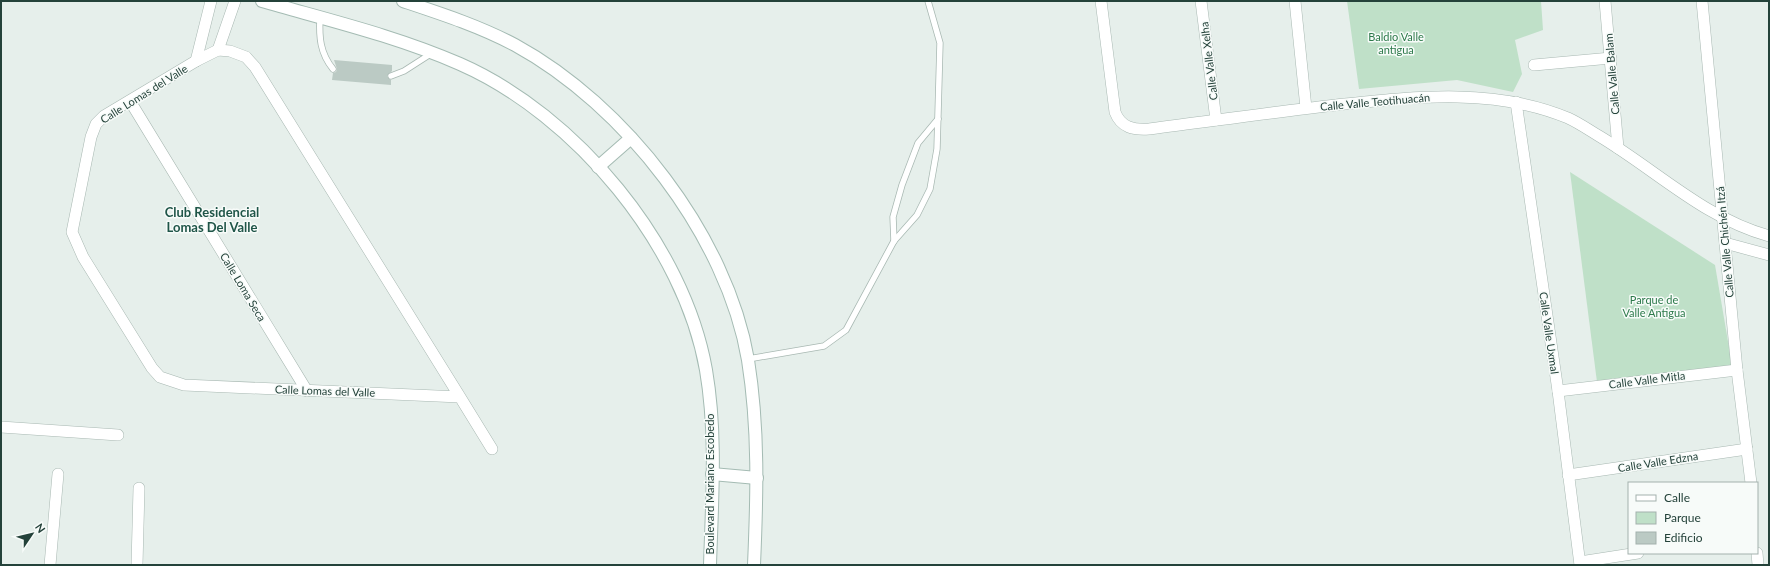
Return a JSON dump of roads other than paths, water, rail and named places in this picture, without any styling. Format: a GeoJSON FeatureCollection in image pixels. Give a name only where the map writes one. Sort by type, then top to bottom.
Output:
{"type":"FeatureCollection","features":[{"type":"Feature","properties":{"kind":"street","name":"Calle Lomas del Valle"},"geometry":{"type":"LineString","coordinates":[[196,62],[211,1]]}},
{"type":"Feature","properties":{"kind":"street"},"geometry":{"type":"LineString","coordinates":[[235,1],[218,50],[230,51],[246,57],[255,67],[492,449]]}},
{"type":"Feature","properties":{"kind":"street","name":"Boulevard Mariano Escobedo"},"geometry":{"type":"LineString","coordinates":[[262,1],[388,37],[432,53],[474,71],[537,110],[569,137],[624,197],[654,236],[677,279],[693,321],[706,369],[712,424],[710,565]]}},
{"type":"Feature","properties":{"kind":"street"},"geometry":{"type":"LineString","coordinates":[[403,1],[478,26],[517,46],[561,75],[601,108],[631,138],[660,172],[686,208],[715,259],[734,308],[747,359],[756,425],[757,478],[754,565]]}},
{"type":"Feature","properties":{"kind":"street","name":"Calle Valle Teotihuacán"},"geometry":{"type":"LineString","coordinates":[[1101,1],[1113,101],[1118,118],[1123,124],[1138,130],[1306,108],[1430,96],[1470,97],[1516,102],[1569,119],[1618,148],[1676,190],[1724,220],[1751,231],[1769,236]]}},
{"type":"Feature","properties":{"kind":"street","name":"Calle Valle Xelha"},"geometry":{"type":"LineString","coordinates":[[1202,1],[1216,120]]}},
{"type":"Feature","properties":{"kind":"street"},"geometry":{"type":"LineString","coordinates":[[1295,1],[1306,108]]}},
{"type":"Feature","properties":{"kind":"street","name":"Calle Valle Balam"},"geometry":{"type":"LineString","coordinates":[[1605,1],[1618,148]]}},
{"type":"Feature","properties":{"kind":"street","name":"Calle Valle Chichén Itzá"},"geometry":{"type":"LineString","coordinates":[[1702,1],[1724,220],[1737,370],[1751,482]]}},
{"type":"Feature","properties":{"kind":"street","name":"Calle Lomas del Valle"},"geometry":{"type":"LineString","coordinates":[[218,50],[104,116],[96,124],[91,137],[72,232],[88,266],[152,368],[160,377],[184,385],[460,397]]}},
{"type":"Feature","properties":{"kind":"street"},"geometry":{"type":"LineString","coordinates":[[1534,65],[1611,58]]}},
{"type":"Feature","properties":{"kind":"street","name":"Calle Loma Seca"},"geometry":{"type":"LineString","coordinates":[[130,101],[307,391]]}},
{"type":"Feature","properties":{"kind":"street","name":"Calle Valle Uxmal"},"geometry":{"type":"LineString","coordinates":[[1516,102],[1558,391],[1580,563]]}},
{"type":"Feature","properties":{"kind":"street"},"geometry":{"type":"LineString","coordinates":[[598,167],[631,138]]}},
{"type":"Feature","properties":{"kind":"street"},"geometry":{"type":"LineString","coordinates":[[1725,243],[1769,255]]}},
{"type":"Feature","properties":{"kind":"street","name":"Calle Valle Mitla"},"geometry":{"type":"LineString","coordinates":[[1558,391],[1737,370]]}},
{"type":"Feature","properties":{"kind":"street"},"geometry":{"type":"LineString","coordinates":[[1,427],[118,435]]}},
{"type":"Feature","properties":{"kind":"street","name":"Calle Valle Edzna"},"geometry":{"type":"LineString","coordinates":[[1568,476],[1747,449]]}},
{"type":"Feature","properties":{"kind":"street"},"geometry":{"type":"LineString","coordinates":[[50,565],[58,474]]}},
{"type":"Feature","properties":{"kind":"street"},"geometry":{"type":"LineString","coordinates":[[712,474],[757,478]]}},
{"type":"Feature","properties":{"kind":"street"},"geometry":{"type":"LineString","coordinates":[[137,565],[139,488]]}},
{"type":"Feature","properties":{"kind":"street"},"geometry":{"type":"LineString","coordinates":[[1580,563],[1632,554]]}},
{"type":"Feature","properties":{"kind":"street"},"geometry":{"type":"LineString","coordinates":[[1757,554],[1758,565]]}},
{"type":"Feature","properties":{"kind":"lane"},"geometry":{"type":"LineString","coordinates":[[747,359],[824,346],[846,330],[894,241],[917,215],[930,189],[937,149],[940,43],[928,1]]}},
{"type":"Feature","properties":{"kind":"lane"},"geometry":{"type":"LineString","coordinates":[[320,18],[321,46],[326,60],[333,69]]}},
{"type":"Feature","properties":{"kind":"lane"},"geometry":{"type":"LineString","coordinates":[[391,76],[404,71],[432,53]]}},
{"type":"Feature","properties":{"kind":"lane"},"geometry":{"type":"LineString","coordinates":[[894,241],[893,217],[902,185],[918,143],[938,119]]}},
{"type":"Feature","properties":{"kind":"district","name":"Club Residencial Lomas Del Valle"},"geometry":{"type":"Point","coordinates":[212,220]}},
{"type":"Feature","properties":{"kind":"park label","name":"Baldio Valle antigua"},"geometry":{"type":"Point","coordinates":[1396,43]}},
{"type":"Feature","properties":{"kind":"park label","name":"Parque de Valle Antigua"},"geometry":{"type":"Point","coordinates":[1654,306]}}]}
